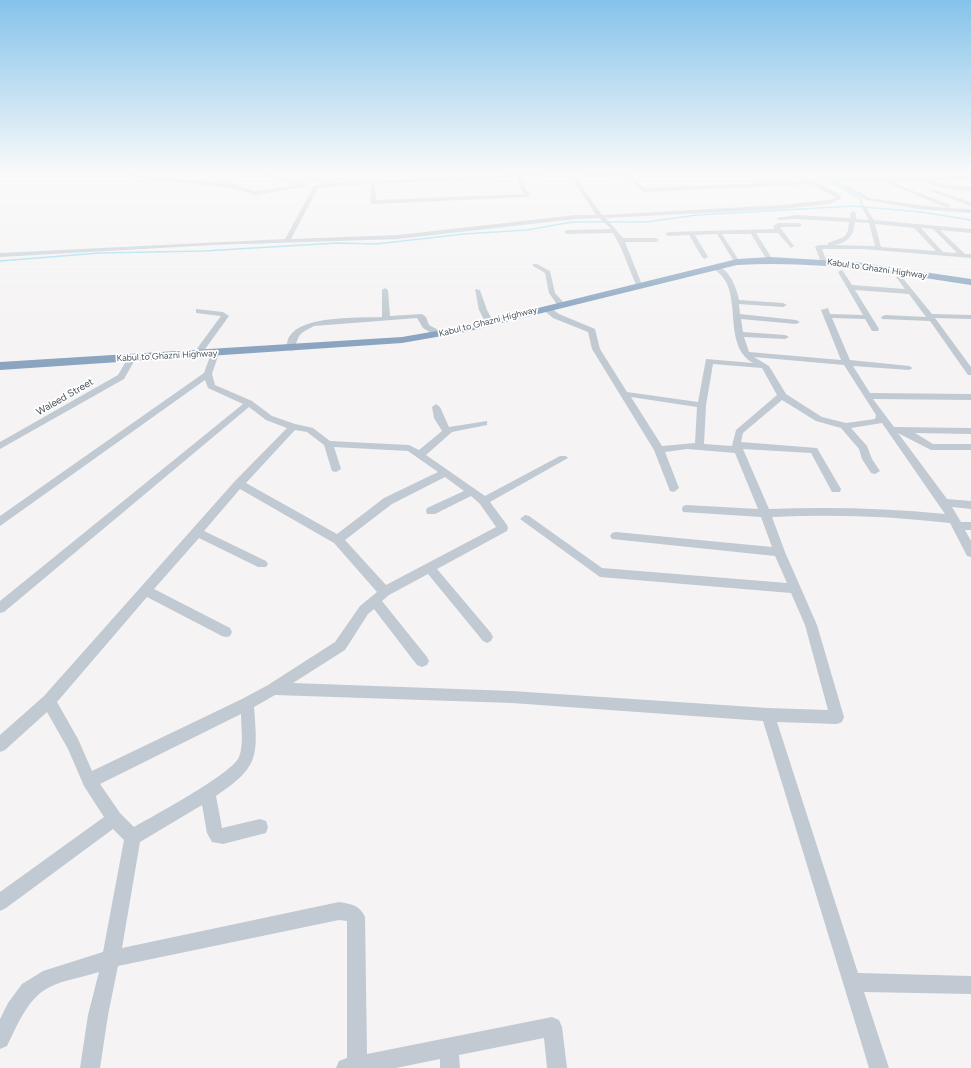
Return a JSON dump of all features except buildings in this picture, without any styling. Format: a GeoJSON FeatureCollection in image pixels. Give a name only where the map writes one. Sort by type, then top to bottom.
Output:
{"type":"FeatureCollection","features":[{"type":"Feature","properties":{"kind":"highway","name":"Kabul to Ghazni Highway"},"geometry":{"type":"LineString","coordinates":[[2,367],[290,349],[402,340],[439,334],[737,262],[770,260],[824,262],[856,265],[971,282]]}},
{"type":"Feature","properties":{"kind":"street"},"geometry":{"type":"LineString","coordinates":[[287,240],[296,222]]}},
{"type":"Feature","properties":{"kind":"street"},"geometry":{"type":"LineString","coordinates":[[0,255],[287,240],[398,237],[488,226],[548,222]]}},
{"type":"Feature","properties":{"kind":"street"},"geometry":{"type":"LineString","coordinates":[[607,222],[621,240],[638,285]]}},
{"type":"Feature","properties":{"kind":"street"},"geometry":{"type":"LineString","coordinates":[[818,247],[837,244],[848,237],[851,232],[852,222]]}},
{"type":"Feature","properties":{"kind":"street"},"geometry":{"type":"LineString","coordinates":[[864,222],[970,231]]}},
{"type":"Feature","properties":{"kind":"street"},"geometry":{"type":"LineString","coordinates":[[872,223],[879,248]]}},
{"type":"Feature","properties":{"kind":"street"},"geometry":{"type":"LineString","coordinates":[[791,246],[775,225],[799,225]]}},
{"type":"Feature","properties":{"kind":"street"},"geometry":{"type":"LineString","coordinates":[[916,226],[942,254]]}},
{"type":"Feature","properties":{"kind":"street"},"geometry":{"type":"LineString","coordinates":[[934,227],[964,256]]}},
{"type":"Feature","properties":{"kind":"street"},"geometry":{"type":"LineString","coordinates":[[567,232],[614,230]]}},
{"type":"Feature","properties":{"kind":"street"},"geometry":{"type":"LineString","coordinates":[[752,231],[770,260]]}},
{"type":"Feature","properties":{"kind":"street"},"geometry":{"type":"LineString","coordinates":[[668,234],[779,231]]}},
{"type":"Feature","properties":{"kind":"street"},"geometry":{"type":"LineString","coordinates":[[718,232],[737,262]]}},
{"type":"Feature","properties":{"kind":"street"},"geometry":{"type":"LineString","coordinates":[[691,233],[705,257]]}},
{"type":"Feature","properties":{"kind":"street"},"geometry":{"type":"LineString","coordinates":[[621,240],[656,240]]}},
{"type":"Feature","properties":{"kind":"street"},"geometry":{"type":"LineString","coordinates":[[818,247],[879,248],[971,256]]}},
{"type":"Feature","properties":{"kind":"street"},"geometry":{"type":"LineString","coordinates":[[818,247],[824,262]]}},
{"type":"Feature","properties":{"kind":"street"},"geometry":{"type":"LineString","coordinates":[[535,265],[548,272],[552,293],[561,304]]}},
{"type":"Feature","properties":{"kind":"street"},"geometry":{"type":"LineString","coordinates":[[715,267],[722,271],[730,284],[735,302],[739,334],[746,354],[765,366],[782,395],[815,419],[832,425],[845,427],[879,421],[881,415]]}},
{"type":"Feature","properties":{"kind":"street"},"geometry":{"type":"LineString","coordinates":[[841,272],[866,317],[875,329]]}},
{"type":"Feature","properties":{"kind":"street"},"geometry":{"type":"LineString","coordinates":[[899,277],[931,317],[971,373]]}},
{"type":"Feature","properties":{"kind":"street"},"geometry":{"type":"LineString","coordinates":[[849,287],[912,292]]}},
{"type":"Feature","properties":{"kind":"street"},"geometry":{"type":"LineString","coordinates":[[385,290],[386,318]]}},
{"type":"Feature","properties":{"kind":"street"},"geometry":{"type":"LineString","coordinates":[[477,290],[483,310],[490,322]]}},
{"type":"Feature","properties":{"kind":"street"},"geometry":{"type":"LineString","coordinates":[[735,302],[783,305]]}},
{"type":"Feature","properties":{"kind":"street"},"geometry":{"type":"LineString","coordinates":[[545,308],[556,316],[592,331],[596,349],[659,450],[674,488]]}},
{"type":"Feature","properties":{"kind":"street"},"geometry":{"type":"LineString","coordinates":[[197,354],[225,316],[223,314],[199,311]]}},
{"type":"Feature","properties":{"kind":"street"},"geometry":{"type":"LineString","coordinates":[[866,317],[827,313],[846,361],[867,396],[944,503],[956,522],[971,553]]}},
{"type":"Feature","properties":{"kind":"street"},"geometry":{"type":"LineString","coordinates":[[290,349],[292,338],[299,331],[312,324],[419,316],[423,319],[426,326],[439,334]]}},
{"type":"Feature","properties":{"kind":"street"},"geometry":{"type":"LineString","coordinates":[[737,316],[796,322]]}},
{"type":"Feature","properties":{"kind":"street"},"geometry":{"type":"LineString","coordinates":[[885,317],[971,317]]}},
{"type":"Feature","properties":{"kind":"street"},"geometry":{"type":"LineString","coordinates":[[961,317],[971,325]]}},
{"type":"Feature","properties":{"kind":"street"},"geometry":{"type":"LineString","coordinates":[[739,334],[785,337]]}},
{"type":"Feature","properties":{"kind":"street"},"geometry":{"type":"LineString","coordinates":[[215,353],[208,374],[211,386],[249,403],[269,418],[293,427],[310,430],[328,444],[336,469]]}},
{"type":"Feature","properties":{"kind":"street"},"geometry":{"type":"LineString","coordinates":[[746,354],[846,361],[909,368]]}},
{"type":"Feature","properties":{"kind":"street","name":"Waleed Street"},"geometry":{"type":"LineString","coordinates":[[0,446],[121,377],[132,358]]}},
{"type":"Feature","properties":{"kind":"street"},"geometry":{"type":"LineString","coordinates":[[699,447],[702,405],[709,361],[765,366]]}},
{"type":"Feature","properties":{"kind":"street"},"geometry":{"type":"LineString","coordinates":[[0,522],[208,374]]}},
{"type":"Feature","properties":{"kind":"street"},"geometry":{"type":"LineString","coordinates":[[625,394],[702,405]]}},
{"type":"Feature","properties":{"kind":"street"},"geometry":{"type":"LineString","coordinates":[[273,689],[512,697],[768,715],[837,717],[811,625],[779,552],[765,513],[737,447],[739,432],[782,395]]}},
{"type":"Feature","properties":{"kind":"street"},"geometry":{"type":"LineString","coordinates":[[867,396],[971,397]]}},
{"type":"Feature","properties":{"kind":"street"},"geometry":{"type":"LineString","coordinates":[[0,608],[249,403]]}},
{"type":"Feature","properties":{"kind":"street"},"geometry":{"type":"LineString","coordinates":[[436,407],[439,418],[447,432]]}},
{"type":"Feature","properties":{"kind":"street"},"geometry":{"type":"LineString","coordinates":[[413,451],[447,432],[484,423]]}},
{"type":"Feature","properties":{"kind":"street"},"geometry":{"type":"LineString","coordinates":[[0,745],[49,701],[239,484],[293,427]]}},
{"type":"Feature","properties":{"kind":"street"},"geometry":{"type":"LineString","coordinates":[[845,427],[864,448],[867,459],[875,471]]}},
{"type":"Feature","properties":{"kind":"street"},"geometry":{"type":"LineString","coordinates":[[892,430],[971,431]]}},
{"type":"Feature","properties":{"kind":"street"},"geometry":{"type":"LineString","coordinates":[[903,430],[931,447],[971,447]]}},
{"type":"Feature","properties":{"kind":"street"},"geometry":{"type":"LineString","coordinates":[[89,781],[248,704],[273,689],[340,646],[364,610],[386,592],[503,528],[484,501],[470,492],[446,472],[413,451],[351,444],[328,444]]}},
{"type":"Feature","properties":{"kind":"street"},"geometry":{"type":"LineString","coordinates":[[659,450],[687,446],[814,450],[836,489]]}},
{"type":"Feature","properties":{"kind":"street"},"geometry":{"type":"LineString","coordinates":[[484,501],[563,458]]}},
{"type":"Feature","properties":{"kind":"street"},"geometry":{"type":"LineString","coordinates":[[338,540],[388,501],[446,472]]}},
{"type":"Feature","properties":{"kind":"street"},"geometry":{"type":"LineString","coordinates":[[239,484],[338,540],[386,592]]}},
{"type":"Feature","properties":{"kind":"street"},"geometry":{"type":"LineString","coordinates":[[431,511],[470,492]]}},
{"type":"Feature","properties":{"kind":"street"},"geometry":{"type":"LineString","coordinates":[[944,503],[971,505]]}},
{"type":"Feature","properties":{"kind":"street"},"geometry":{"type":"LineString","coordinates":[[687,509],[765,513],[813,511],[897,513],[956,522],[971,526]]}},
{"type":"Feature","properties":{"kind":"street"},"geometry":{"type":"LineString","coordinates":[[524,519],[600,572],[796,589]]}},
{"type":"Feature","properties":{"kind":"street"},"geometry":{"type":"LineString","coordinates":[[197,532],[262,564]]}},
{"type":"Feature","properties":{"kind":"street"},"geometry":{"type":"LineString","coordinates":[[616,536],[779,552]]}},
{"type":"Feature","properties":{"kind":"street"},"geometry":{"type":"LineString","coordinates":[[429,568],[487,637]]}},
{"type":"Feature","properties":{"kind":"street"},"geometry":{"type":"LineString","coordinates":[[146,591],[226,632]]}},
{"type":"Feature","properties":{"kind":"street"},"geometry":{"type":"LineString","coordinates":[[375,600],[422,661]]}},
{"type":"Feature","properties":{"kind":"street"},"geometry":{"type":"LineString","coordinates":[[49,701],[73,744],[89,781],[114,819],[133,837]]}},
{"type":"Feature","properties":{"kind":"street"},"geometry":{"type":"LineString","coordinates":[[90,1068],[98,1015],[111,959],[133,837],[208,793],[245,764],[248,751],[248,704]]}},
{"type":"Feature","properties":{"kind":"street"},"geometry":{"type":"LineString","coordinates":[[768,715],[879,1068]]}},
{"type":"Feature","properties":{"kind":"street"},"geometry":{"type":"LineString","coordinates":[[208,793],[215,833],[218,836],[260,827]]}},
{"type":"Feature","properties":{"kind":"street"},"geometry":{"type":"LineString","coordinates":[[0,902],[114,819]]}},
{"type":"Feature","properties":{"kind":"street"},"geometry":{"type":"LineString","coordinates":[[0,1039],[15,1010],[29,991],[43,980],[111,959],[339,911],[352,913],[356,917],[352,1067],[449,1049],[552,1027],[557,1068]]}},
{"type":"Feature","properties":{"kind":"street"},"geometry":{"type":"LineString","coordinates":[[851,982],[971,985]]}},
{"type":"Feature","properties":{"kind":"street"},"geometry":{"type":"LineString","coordinates":[[449,1049],[450,1068]]}},
{"type":"Feature","properties":{"kind":"waterway"},"geometry":{"type":"LineString","coordinates":[[0,261],[99,253],[204,251],[337,243],[376,244],[464,234],[527,230],[572,222],[647,222]]}}]}
